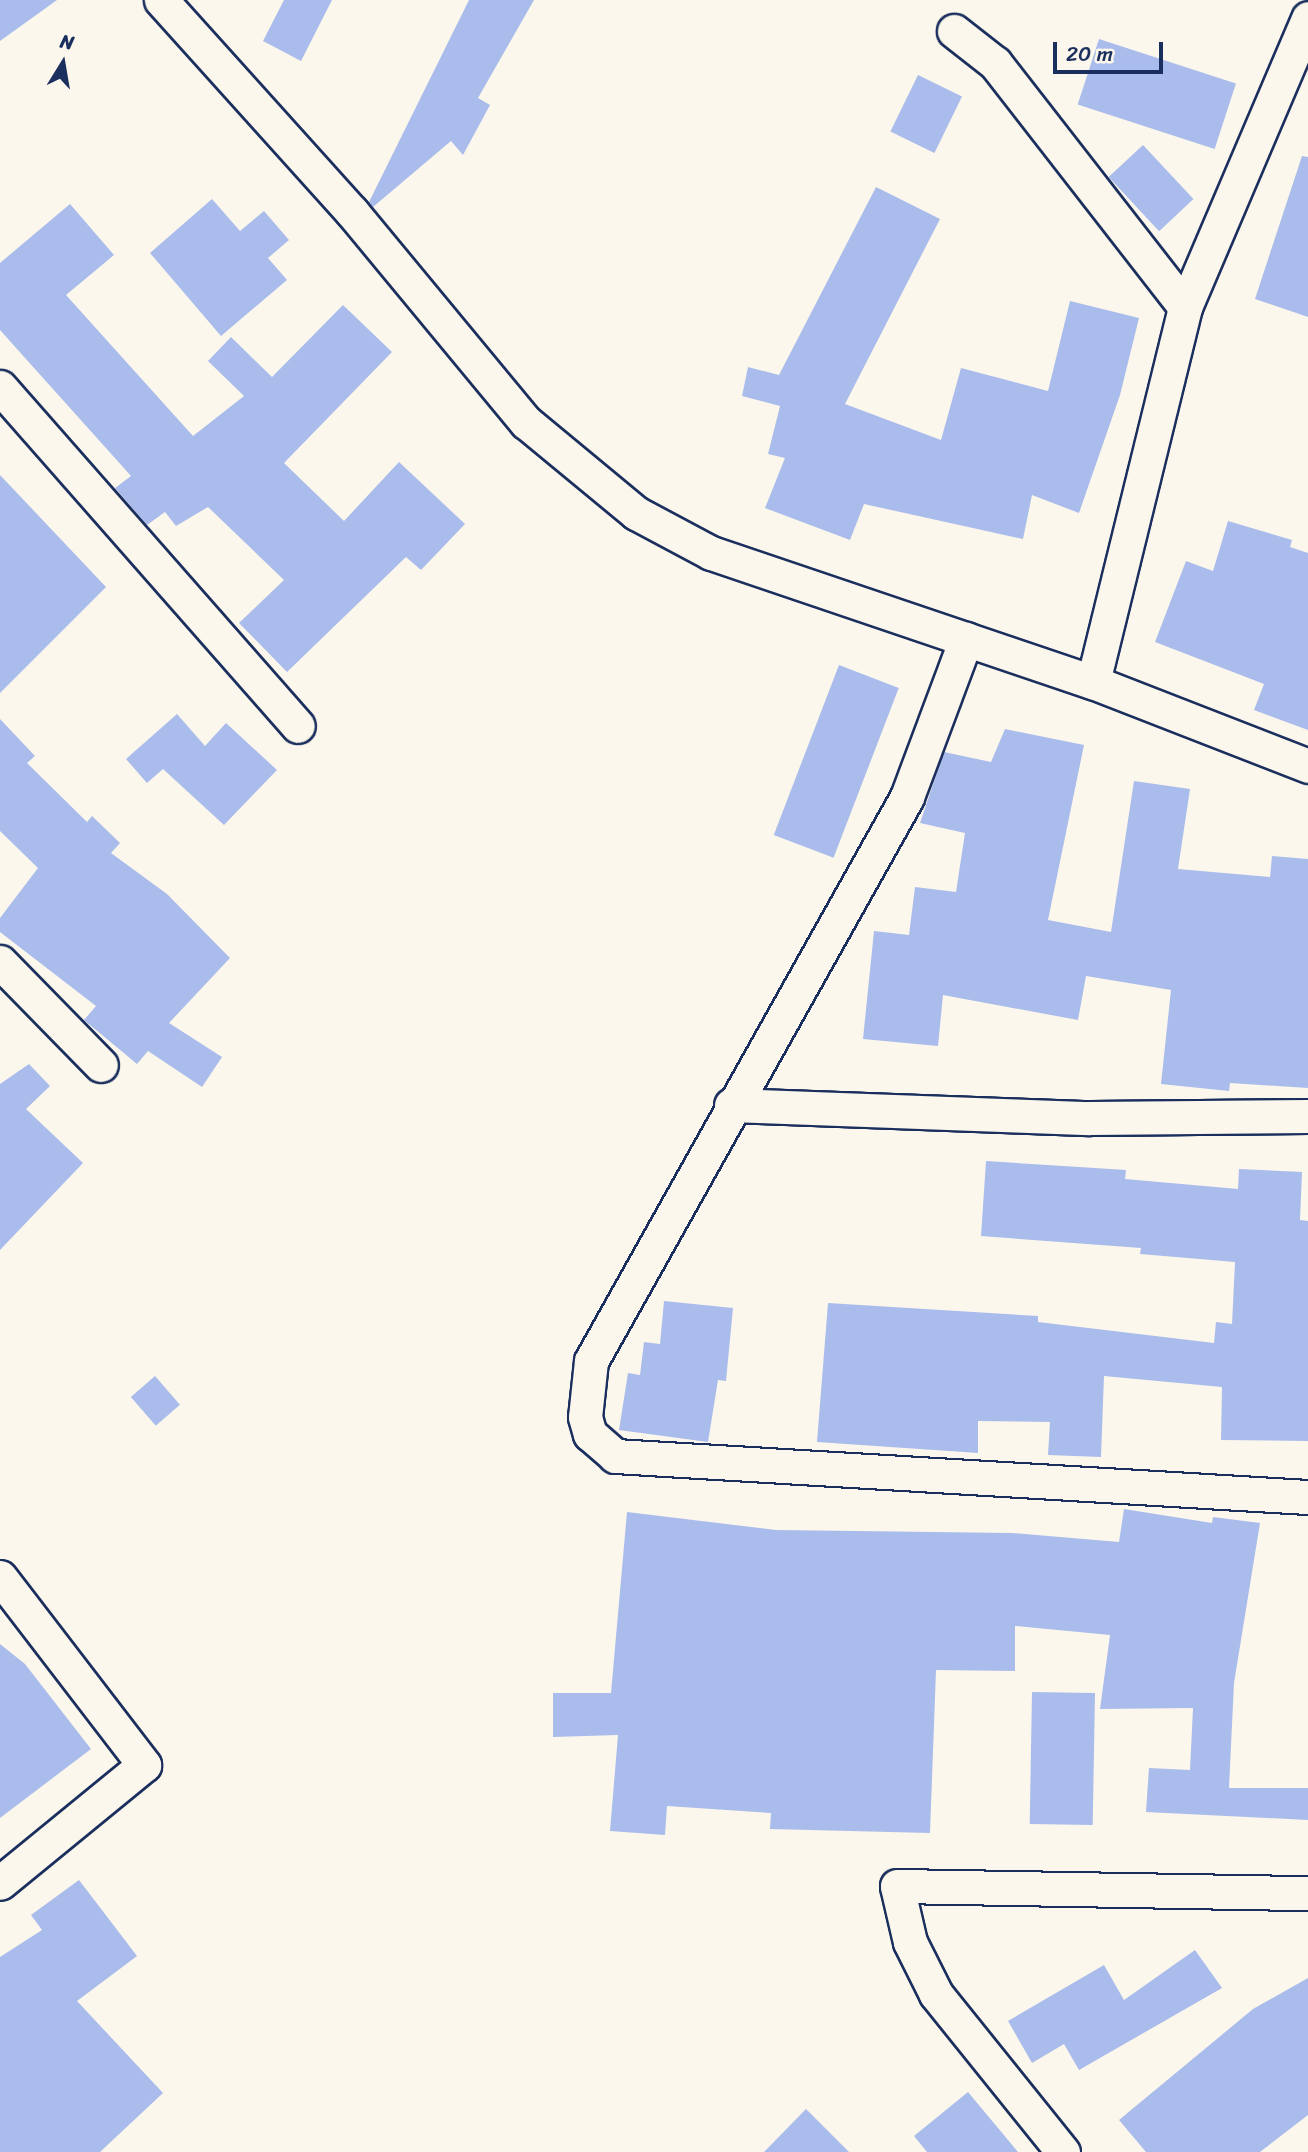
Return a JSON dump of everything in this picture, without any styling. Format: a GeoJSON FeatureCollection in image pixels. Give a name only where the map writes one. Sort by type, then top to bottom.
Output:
{"type":"FeatureCollection","features":[{"type":"Feature","properties":{"kind":"street"},"geometry":{"type":"LineString","coordinates":[[161,0],[352,212],[526,422],[636,513],[710,553],[1093,682],[1308,766]]}},
{"type":"Feature","properties":{"kind":"street"},"geometry":{"type":"LineString","coordinates":[[954,31],[995,63],[1185,307]]}},
{"type":"Feature","properties":{"kind":"street"},"geometry":{"type":"LineString","coordinates":[[1093,682],[1185,307],[1305,38]]}},
{"type":"Feature","properties":{"kind":"street"},"geometry":{"type":"LineString","coordinates":[[0,387],[298,726]]}},
{"type":"Feature","properties":{"kind":"street"},"geometry":{"type":"LineString","coordinates":[[966,639],[907,797],[731,1105],[591,1360],[584,1417],[590,1434],[615,1456],[1308,1497]]}},
{"type":"Feature","properties":{"kind":"street"},"geometry":{"type":"LineString","coordinates":[[0,962],[101,1065]]}},
{"type":"Feature","properties":{"kind":"street"},"geometry":{"type":"LineString","coordinates":[[731,1105],[1090,1118],[1308,1116]]}},
{"type":"Feature","properties":{"kind":"street"},"geometry":{"type":"LineString","coordinates":[[0,1577],[144,1765],[0,1883]]}},
{"type":"Feature","properties":{"kind":"street"},"geometry":{"type":"LineString","coordinates":[[1063,2152],[936,1994],[910,1942],[897,1886],[1308,1893]]}},
{"type":"Feature","properties":{"kind":"building"},"geometry":{"type":"Polygon","coordinates":[[[0,0],[57,0],[0,41],[0,0]]]}},
{"type":"Feature","properties":{"kind":"building"},"geometry":{"type":"Polygon","coordinates":[[[284,0],[332,0],[301,61],[263,41],[284,0]]]}},
{"type":"Feature","properties":{"kind":"building"},"geometry":{"type":"Polygon","coordinates":[[[469,0],[534,0],[478,98],[490,105],[463,155],[451,141],[373,207],[369,202],[469,0]]]}},
{"type":"Feature","properties":{"kind":"building"},"geometry":{"type":"Polygon","coordinates":[[[1099,39],[1236,83],[1215,149],[1078,105],[1099,39]]]}},
{"type":"Feature","properties":{"kind":"building"},"geometry":{"type":"Polygon","coordinates":[[[918,75],[962,96],[934,153],[890,132],[918,75]]]}},
{"type":"Feature","properties":{"kind":"building"},"geometry":{"type":"Polygon","coordinates":[[[1143,145],[1193,199],[1159,231],[1109,177],[1143,145]]]}},
{"type":"Feature","properties":{"kind":"building"},"geometry":{"type":"Polygon","coordinates":[[[1302,156],[1308,157],[1308,317],[1255,299],[1302,156]]]}},
{"type":"Feature","properties":{"kind":"building"},"geometry":{"type":"Polygon","coordinates":[[[876,187],[940,219],[845,404],[941,440],[961,368],[1048,391],[1070,301],[1139,318],[1120,395],[1079,513],[1032,495],[1023,539],[864,504],[850,540],[765,508],[785,458],[768,454],[780,406],[742,396],[748,367],[779,375],[876,187]]]}},
{"type":"Feature","properties":{"kind":"building"},"geometry":{"type":"Polygon","coordinates":[[[212,199],[240,231],[264,211],[289,240],[268,258],[287,280],[221,336],[150,253],[212,199]]]}},
{"type":"Feature","properties":{"kind":"building"},"geometry":{"type":"Polygon","coordinates":[[[70,204],[114,255],[66,295],[193,436],[244,396],[208,361],[231,337],[272,377],[343,305],[392,352],[284,463],[344,521],[399,462],[465,524],[421,570],[406,557],[287,672],[239,623],[284,580],[208,507],[176,526],[165,512],[147,525],[115,488],[131,476],[0,330],[0,263],[70,204]]]}},
{"type":"Feature","properties":{"kind":"building"},"geometry":{"type":"Polygon","coordinates":[[[0,475],[106,587],[0,693],[0,475]]]}},
{"type":"Feature","properties":{"kind":"building"},"geometry":{"type":"Polygon","coordinates":[[[1228,521],[1292,540],[1290,547],[1308,553],[1308,730],[1254,710],[1264,684],[1155,642],[1186,561],[1213,571],[1228,521]]]}},
{"type":"Feature","properties":{"kind":"building"},"geometry":{"type":"Polygon","coordinates":[[[839,665],[899,688],[834,858],[774,835],[839,665]]]}},
{"type":"Feature","properties":{"kind":"building"},"geometry":{"type":"Polygon","coordinates":[[[177,714],[205,746],[226,723],[277,770],[224,825],[163,769],[147,783],[126,759],[177,714]]]}},
{"type":"Feature","properties":{"kind":"building"},"geometry":{"type":"Polygon","coordinates":[[[0,719],[35,756],[27,763],[87,822],[92,816],[120,843],[111,853],[167,894],[230,958],[169,1023],[222,1057],[202,1087],[148,1051],[137,1064],[84,1020],[96,1006],[0,932],[0,918],[38,868],[0,831],[0,719]]]}},
{"type":"Feature","properties":{"kind":"building"},"geometry":{"type":"Polygon","coordinates":[[[1005,729],[1084,745],[1048,920],[1111,932],[1134,781],[1190,789],[1178,869],[1270,877],[1272,856],[1308,859],[1308,1088],[1230,1083],[1229,1091],[1161,1084],[1171,990],[1086,976],[1078,1020],[943,995],[938,1046],[863,1039],[874,931],[909,935],[915,887],[956,892],[965,833],[920,823],[944,752],[991,762],[1005,729]]]}},
{"type":"Feature","properties":{"kind":"building"},"geometry":{"type":"Polygon","coordinates":[[[29,1064],[50,1086],[26,1109],[83,1163],[0,1250],[0,1084],[29,1064]]]}},
{"type":"Feature","properties":{"kind":"building"},"geometry":{"type":"Polygon","coordinates":[[[986,1161],[1126,1170],[1125,1179],[1238,1189],[1239,1169],[1302,1172],[1300,1220],[1308,1221],[1308,1441],[1221,1440],[1222,1387],[1104,1376],[1101,1457],[1048,1455],[1050,1422],[978,1421],[978,1453],[817,1442],[828,1303],[1038,1316],[1038,1322],[1214,1343],[1216,1322],[1232,1324],[1235,1262],[1140,1254],[1141,1248],[981,1236],[986,1161]]]}},
{"type":"Feature","properties":{"kind":"building"},"geometry":{"type":"Polygon","coordinates":[[[664,1301],[733,1308],[726,1381],[718,1380],[708,1442],[619,1430],[628,1373],[640,1375],[644,1342],[660,1344],[664,1301]]]}},
{"type":"Feature","properties":{"kind":"building"},"geometry":{"type":"Polygon","coordinates":[[[155,1376],[180,1405],[156,1426],[131,1397],[155,1376]]]}},
{"type":"Feature","properties":{"kind":"building"},"geometry":{"type":"Polygon","coordinates":[[[1124,1509],[1212,1523],[1213,1517],[1260,1523],[1234,1683],[1229,1788],[1308,1788],[1308,1820],[1146,1812],[1149,1768],[1190,1770],[1193,1708],[1100,1709],[1110,1635],[1015,1626],[1015,1671],[936,1670],[930,1833],[770,1829],[771,1813],[667,1806],[665,1835],[610,1831],[618,1735],[553,1737],[553,1693],[611,1693],[627,1512],[776,1530],[1012,1533],[1119,1542],[1124,1509]]]}},
{"type":"Feature","properties":{"kind":"building"},"geometry":{"type":"Polygon","coordinates":[[[0,1644],[25,1664],[91,1749],[0,1818],[0,1644]]]}},
{"type":"Feature","properties":{"kind":"building"},"geometry":{"type":"Polygon","coordinates":[[[1032,1692],[1095,1693],[1093,1825],[1030,1824],[1032,1692]]]}},
{"type":"Feature","properties":{"kind":"building"},"geometry":{"type":"Polygon","coordinates":[[[79,1880],[137,1956],[77,2001],[163,2093],[100,2152],[0,2152],[0,1957],[42,1930],[31,1915],[79,1880]]]}},
{"type":"Feature","properties":{"kind":"building"},"geometry":{"type":"Polygon","coordinates":[[[1195,1950],[1222,1988],[1079,2070],[1064,2044],[1032,2063],[1008,2021],[1104,1965],[1124,2000],[1195,1950]]]}},
{"type":"Feature","properties":{"kind":"building"},"geometry":{"type":"Polygon","coordinates":[[[1308,1978],[1308,2115],[1260,2152],[1146,2152],[1119,2120],[1253,2009],[1308,1978]]]}},
{"type":"Feature","properties":{"kind":"building"},"geometry":{"type":"Polygon","coordinates":[[[968,2092],[1018,2152],[927,2152],[914,2136],[968,2092]]]}},
{"type":"Feature","properties":{"kind":"building"},"geometry":{"type":"Polygon","coordinates":[[[806,2109],[849,2152],[764,2152],[806,2109]]]}}]}
